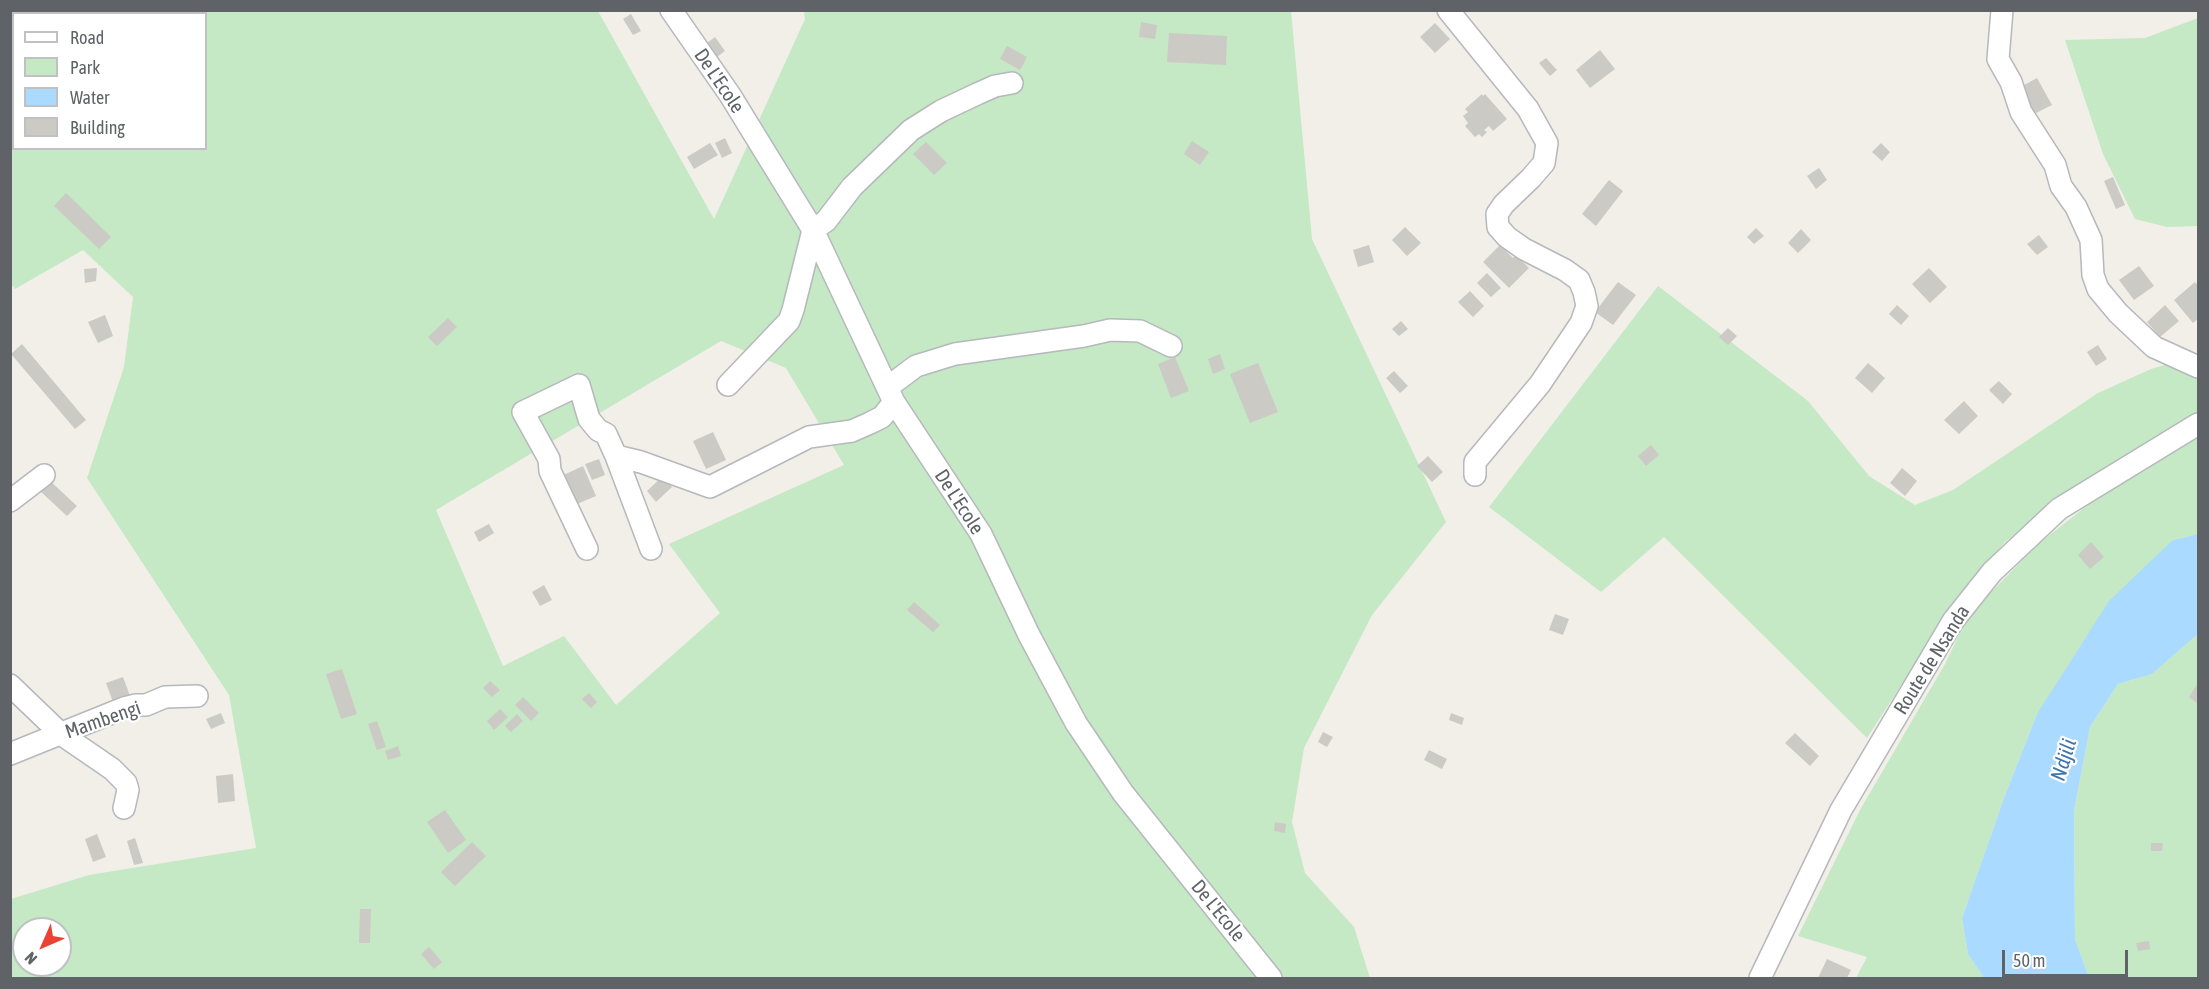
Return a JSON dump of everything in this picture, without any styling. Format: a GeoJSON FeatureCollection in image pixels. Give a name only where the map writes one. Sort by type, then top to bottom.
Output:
{"type":"FeatureCollection","features":[{"type":"Feature","properties":{"kind":"street","name":"De L'Ecole"},"geometry":{"type":"LineString","coordinates":[[671,10],[730,95],[813,230],[891,395],[981,534],[1029,635],[1076,723],[1123,793],[1272,978]]}},
{"type":"Feature","properties":{"kind":"street"},"geometry":{"type":"LineString","coordinates":[[1448,10],[1528,109],[1547,143],[1544,163],[1504,204],[1497,214],[1498,227],[1507,237],[1524,249],[1565,270],[1579,280],[1587,306],[1581,323],[1540,384],[1475,462],[1475,475]]}},
{"type":"Feature","properties":{"kind":"street"},"geometry":{"type":"LineString","coordinates":[[2002,10],[1998,59],[2011,82],[2021,112],[2055,165],[2061,186],[2076,207],[2091,240],[2093,275],[2098,289],[2118,313],[2154,347],[2199,367]]}},
{"type":"Feature","properties":{"kind":"street"},"geometry":{"type":"LineString","coordinates":[[728,385],[789,321],[813,230],[826,221],[852,187],[911,130],[941,111],[977,94],[995,86],[1012,83]]}},
{"type":"Feature","properties":{"kind":"street"},"geometry":{"type":"LineString","coordinates":[[616,456],[642,462],[710,487],[809,437],[852,431],[882,417],[891,395],[916,366],[956,354],[1084,336],[1110,330],[1140,331],[1171,346]]}},
{"type":"Feature","properties":{"kind":"street"},"geometry":{"type":"LineString","coordinates":[[587,549],[550,471],[549,459],[523,412],[579,385],[589,419],[597,430],[606,434],[616,456],[651,549]]}},
{"type":"Feature","properties":{"kind":"street","name":"Route de Nsanda"},"geometry":{"type":"LineString","coordinates":[[1761,978],[1841,810],[1953,621],[1992,572],[2059,509],[2199,424]]}},
{"type":"Feature","properties":{"kind":"street"},"geometry":{"type":"LineString","coordinates":[[10,501],[44,475]]}},
{"type":"Feature","properties":{"kind":"street"},"geometry":{"type":"LineString","coordinates":[[10,685],[61,734],[112,769],[126,783],[128,790],[124,808]]}},
{"type":"Feature","properties":{"kind":"street","name":"Mambengi"},"geometry":{"type":"LineString","coordinates":[[10,754],[136,705],[146,705],[165,697],[197,696]]}},
{"type":"Feature","properties":{"kind":"green space"},"geometry":{"type":"Polygon","coordinates":[[[10,11],[598,11],[714,219],[805,19],[804,11],[1291,11],[1312,239],[1446,522],[1372,615],[1304,748],[1292,822],[1305,873],[1354,927],[1370,978],[11,978],[11,899],[89,875],[256,848],[229,695],[87,478],[124,367],[133,297],[83,250],[15,289],[11,284],[10,11]],[[721,341],[436,510],[503,666],[564,636],[616,705],[720,613],[669,544],[844,465],[786,368],[721,341]]]}},
{"type":"Feature","properties":{"kind":"green space"},"geometry":{"type":"Polygon","coordinates":[[[2198,18],[2198,226],[2167,227],[2135,219],[2103,154],[2065,40],[2145,38],[2198,18]]]}},
{"type":"Feature","properties":{"kind":"green space"},"geometry":{"type":"Polygon","coordinates":[[[1658,286],[1808,401],[1869,476],[1915,505],[1953,490],[2098,393],[2151,369],[2198,355],[2198,413],[2057,500],[2005,542],[1951,608],[1867,738],[1664,537],[1601,592],[1489,507],[1658,286]]]}},
{"type":"Feature","properties":{"kind":"green space"},"geometry":{"type":"Polygon","coordinates":[[[2198,434],[2198,534],[2173,540],[2037,714],[2004,798],[1962,918],[1968,954],[1984,978],[1856,978],[1867,957],[1798,936],[1860,810],[1945,664],[1968,616],[2037,545],[2098,497],[2198,434]]]}},
{"type":"Feature","properties":{"kind":"green space"},"geometry":{"type":"Polygon","coordinates":[[[2198,634],[2198,978],[2089,978],[2075,939],[2074,811],[2090,727],[2118,684],[2152,674],[2198,634]]]}},
{"type":"Feature","properties":{"kind":"water","name":"Ndjili"},"geometry":{"type":"Polygon","coordinates":[[[2198,534],[2198,634],[2152,674],[2118,684],[2090,727],[2074,811],[2075,939],[2089,978],[1984,978],[1968,954],[1962,918],[2004,798],[2037,714],[2109,601],[2173,540],[2198,534]]]}},
{"type":"Feature","properties":{"kind":"building"},"geometry":{"type":"Polygon","coordinates":[[[631,14],[641,31],[633,35],[623,19],[631,14]]]}},
{"type":"Feature","properties":{"kind":"building"},"geometry":{"type":"Polygon","coordinates":[[[1141,22],[1157,25],[1155,39],[1139,37],[1141,22]]]}},
{"type":"Feature","properties":{"kind":"building"},"geometry":{"type":"Polygon","coordinates":[[[1435,23],[1450,39],[1435,53],[1420,37],[1435,23]]]}},
{"type":"Feature","properties":{"kind":"building"},"geometry":{"type":"Polygon","coordinates":[[[1169,33],[1227,36],[1226,65],[1167,62],[1169,33]]]}},
{"type":"Feature","properties":{"kind":"building"},"geometry":{"type":"Polygon","coordinates":[[[715,37],[725,51],[713,60],[703,46],[715,37]]]}},
{"type":"Feature","properties":{"kind":"building"},"geometry":{"type":"Polygon","coordinates":[[[1007,46],[1027,57],[1020,70],[1000,59],[1007,46]]]}},
{"type":"Feature","properties":{"kind":"building"},"geometry":{"type":"Polygon","coordinates":[[[1600,50],[1615,69],[1590,88],[1576,70],[1600,50]]]}},
{"type":"Feature","properties":{"kind":"building"},"geometry":{"type":"Polygon","coordinates":[[[1546,58],[1557,70],[1550,76],[1539,63],[1546,58]]]}},
{"type":"Feature","properties":{"kind":"building"},"geometry":{"type":"Polygon","coordinates":[[[2037,78],[2052,105],[2032,115],[2017,89],[2037,78]]]}},
{"type":"Feature","properties":{"kind":"building"},"geometry":{"type":"Polygon","coordinates":[[[1482,94],[1483,96],[1485,94],[1507,119],[1493,131],[1489,126],[1484,130],[1487,132],[1482,137],[1479,134],[1475,137],[1465,126],[1468,123],[1463,116],[1468,112],[1465,109],[1482,94]]]}},
{"type":"Feature","properties":{"kind":"building"},"geometry":{"type":"Polygon","coordinates":[[[725,138],[732,153],[722,158],[715,143],[725,138]]]}},
{"type":"Feature","properties":{"kind":"building"},"geometry":{"type":"Polygon","coordinates":[[[1192,141],[1209,152],[1200,165],[1184,154],[1192,141]]]}},
{"type":"Feature","properties":{"kind":"building"},"geometry":{"type":"Polygon","coordinates":[[[926,142],[947,163],[934,175],[913,154],[926,142]]]}},
{"type":"Feature","properties":{"kind":"building"},"geometry":{"type":"Polygon","coordinates":[[[710,143],[718,155],[694,169],[687,157],[710,143]]]}},
{"type":"Feature","properties":{"kind":"building"},"geometry":{"type":"Polygon","coordinates":[[[1881,143],[1890,152],[1882,161],[1872,152],[1881,143]]]}},
{"type":"Feature","properties":{"kind":"building"},"geometry":{"type":"Polygon","coordinates":[[[1819,168],[1827,180],[1816,189],[1807,176],[1819,168]]]}},
{"type":"Feature","properties":{"kind":"building"},"geometry":{"type":"Polygon","coordinates":[[[2113,177],[2125,205],[2116,209],[2104,181],[2113,177]]]}},
{"type":"Feature","properties":{"kind":"building"},"geometry":{"type":"Polygon","coordinates":[[[1609,180],[1623,191],[1596,226],[1582,214],[1609,180]]]}},
{"type":"Feature","properties":{"kind":"building"},"geometry":{"type":"Polygon","coordinates":[[[66,193],[111,237],[99,249],[54,206],[66,193]]]}},
{"type":"Feature","properties":{"kind":"building"},"geometry":{"type":"Polygon","coordinates":[[[1405,227],[1421,243],[1407,256],[1392,240],[1405,227]]]}},
{"type":"Feature","properties":{"kind":"building"},"geometry":{"type":"Polygon","coordinates":[[[1756,228],[1764,236],[1754,244],[1747,237],[1756,228]]]}},
{"type":"Feature","properties":{"kind":"building"},"geometry":{"type":"Polygon","coordinates":[[[1801,229],[1811,240],[1798,253],[1788,243],[1801,229]]]}},
{"type":"Feature","properties":{"kind":"building"},"geometry":{"type":"Polygon","coordinates":[[[2039,235],[2048,247],[2037,255],[2027,244],[2039,235]]]}},
{"type":"Feature","properties":{"kind":"building"},"geometry":{"type":"Polygon","coordinates":[[[1369,245],[1374,262],[1358,267],[1353,250],[1369,245]]]}},
{"type":"Feature","properties":{"kind":"building"},"geometry":{"type":"Polygon","coordinates":[[[1500,245],[1513,258],[1516,255],[1529,268],[1509,288],[1483,262],[1500,245]]]}},
{"type":"Feature","properties":{"kind":"building"},"geometry":{"type":"Polygon","coordinates":[[[2139,266],[2154,286],[2134,300],[2119,280],[2139,266]]]}},
{"type":"Feature","properties":{"kind":"building"},"geometry":{"type":"Polygon","coordinates":[[[97,268],[96,281],[85,283],[84,269],[97,268]]]}},
{"type":"Feature","properties":{"kind":"building"},"geometry":{"type":"Polygon","coordinates":[[[1929,268],[1947,287],[1930,303],[1912,284],[1929,268]]]}},
{"type":"Feature","properties":{"kind":"building"},"geometry":{"type":"Polygon","coordinates":[[[1487,273],[1501,288],[1491,297],[1477,283],[1487,273]]]}},
{"type":"Feature","properties":{"kind":"building"},"geometry":{"type":"Polygon","coordinates":[[[1618,282],[1636,295],[1613,325],[1595,312],[1618,282]]]}},
{"type":"Feature","properties":{"kind":"building"},"geometry":{"type":"Polygon","coordinates":[[[2195,282],[2198,286],[2198,319],[2193,323],[2174,300],[2195,282]]]}},
{"type":"Feature","properties":{"kind":"building"},"geometry":{"type":"Polygon","coordinates":[[[1470,291],[1484,306],[1473,317],[1458,302],[1470,291]]]}},
{"type":"Feature","properties":{"kind":"building"},"geometry":{"type":"Polygon","coordinates":[[[1897,305],[1909,316],[1901,325],[1889,314],[1897,305]]]}},
{"type":"Feature","properties":{"kind":"building"},"geometry":{"type":"Polygon","coordinates":[[[2165,305],[2179,321],[2160,337],[2147,322],[2165,305]]]}},
{"type":"Feature","properties":{"kind":"building"},"geometry":{"type":"Polygon","coordinates":[[[105,315],[113,336],[98,343],[88,322],[105,315]]]}},
{"type":"Feature","properties":{"kind":"building"},"geometry":{"type":"Polygon","coordinates":[[[448,318],[457,327],[437,346],[428,337],[448,318]]]}},
{"type":"Feature","properties":{"kind":"building"},"geometry":{"type":"Polygon","coordinates":[[[1401,321],[1408,329],[1399,336],[1392,329],[1401,321]]]}},
{"type":"Feature","properties":{"kind":"building"},"geometry":{"type":"Polygon","coordinates":[[[1728,328],[1737,336],[1728,345],[1719,337],[1728,328]]]}},
{"type":"Feature","properties":{"kind":"building"},"geometry":{"type":"Polygon","coordinates":[[[22,344],[86,420],[75,429],[11,354],[22,344]]]}},
{"type":"Feature","properties":{"kind":"building"},"geometry":{"type":"Polygon","coordinates":[[[2098,345],[2107,359],[2096,366],[2087,352],[2098,345]]]}},
{"type":"Feature","properties":{"kind":"building"},"geometry":{"type":"Polygon","coordinates":[[[1220,354],[1225,369],[1213,374],[1208,359],[1220,354]]]}},
{"type":"Feature","properties":{"kind":"building"},"geometry":{"type":"Polygon","coordinates":[[[1175,357],[1189,391],[1171,398],[1158,364],[1175,357]]]}},
{"type":"Feature","properties":{"kind":"building"},"geometry":{"type":"Polygon","coordinates":[[[1258,363],[1278,412],[1250,423],[1230,374],[1258,363]]]}},
{"type":"Feature","properties":{"kind":"building"},"geometry":{"type":"Polygon","coordinates":[[[1868,363],[1885,378],[1872,393],[1855,378],[1868,363]]]}},
{"type":"Feature","properties":{"kind":"building"},"geometry":{"type":"Polygon","coordinates":[[[1394,371],[1408,386],[1400,393],[1386,378],[1394,371]]]}},
{"type":"Feature","properties":{"kind":"building"},"geometry":{"type":"Polygon","coordinates":[[[1999,381],[2012,394],[2003,404],[1989,390],[1999,381]]]}},
{"type":"Feature","properties":{"kind":"building"},"geometry":{"type":"Polygon","coordinates":[[[1964,401],[1978,416],[1959,434],[1944,420],[1964,401]]]}},
{"type":"Feature","properties":{"kind":"building"},"geometry":{"type":"Polygon","coordinates":[[[713,432],[726,460],[706,469],[693,441],[713,432]]]}},
{"type":"Feature","properties":{"kind":"building"},"geometry":{"type":"Polygon","coordinates":[[[1651,445],[1659,455],[1646,466],[1638,456],[1651,445]]]}},
{"type":"Feature","properties":{"kind":"building"},"geometry":{"type":"Polygon","coordinates":[[[1428,456],[1443,472],[1432,482],[1417,466],[1428,456]]]}},
{"type":"Feature","properties":{"kind":"building"},"geometry":{"type":"Polygon","coordinates":[[[599,459],[605,475],[592,480],[585,464],[599,459]]]}},
{"type":"Feature","properties":{"kind":"building"},"geometry":{"type":"Polygon","coordinates":[[[583,466],[596,496],[577,504],[569,486],[562,489],[557,478],[583,466]]]}},
{"type":"Feature","properties":{"kind":"building"},"geometry":{"type":"Polygon","coordinates":[[[1902,468],[1917,481],[1905,496],[1890,483],[1902,468]]]}},
{"type":"Feature","properties":{"kind":"building"},"geometry":{"type":"Polygon","coordinates":[[[663,476],[672,487],[656,502],[647,491],[663,476]]]}},
{"type":"Feature","properties":{"kind":"building"},"geometry":{"type":"Polygon","coordinates":[[[49,480],[77,506],[67,516],[40,491],[49,480]]]}},
{"type":"Feature","properties":{"kind":"building"},"geometry":{"type":"Polygon","coordinates":[[[489,524],[494,533],[479,542],[474,532],[489,524]]]}},
{"type":"Feature","properties":{"kind":"building"},"geometry":{"type":"Polygon","coordinates":[[[2091,542],[2104,557],[2090,569],[2078,555],[2091,542]]]}},
{"type":"Feature","properties":{"kind":"building"},"geometry":{"type":"Polygon","coordinates":[[[544,585],[552,600],[540,606],[532,592],[544,585]]]}},
{"type":"Feature","properties":{"kind":"building"},"geometry":{"type":"Polygon","coordinates":[[[914,602],[940,625],[933,632],[907,610],[914,602]]]}},
{"type":"Feature","properties":{"kind":"building"},"geometry":{"type":"Polygon","coordinates":[[[1555,614],[1569,619],[1563,635],[1549,630],[1555,614]]]}},
{"type":"Feature","properties":{"kind":"building"},"geometry":{"type":"Polygon","coordinates":[[[342,669],[357,714],[341,719],[326,674],[342,669]]]}},
{"type":"Feature","properties":{"kind":"building"},"geometry":{"type":"Polygon","coordinates":[[[123,677],[130,696],[113,702],[106,683],[123,677]]]}},
{"type":"Feature","properties":{"kind":"building"},"geometry":{"type":"Polygon","coordinates":[[[490,681],[500,690],[492,697],[483,688],[490,681]]]}},
{"type":"Feature","properties":{"kind":"building"},"geometry":{"type":"Polygon","coordinates":[[[2198,683],[2198,704],[2189,697],[2198,683]]]}},
{"type":"Feature","properties":{"kind":"building"},"geometry":{"type":"Polygon","coordinates":[[[589,693],[597,702],[591,708],[582,699],[589,693]]]}},
{"type":"Feature","properties":{"kind":"building"},"geometry":{"type":"Polygon","coordinates":[[[523,697],[539,713],[531,721],[515,705],[523,697]]]}},
{"type":"Feature","properties":{"kind":"building"},"geometry":{"type":"Polygon","coordinates":[[[500,709],[508,717],[494,730],[487,721],[500,709]]]}},
{"type":"Feature","properties":{"kind":"building"},"geometry":{"type":"Polygon","coordinates":[[[221,713],[225,723],[211,729],[206,719],[221,713]]]}},
{"type":"Feature","properties":{"kind":"building"},"geometry":{"type":"Polygon","coordinates":[[[1451,713],[1464,718],[1462,725],[1449,720],[1451,713]]]}},
{"type":"Feature","properties":{"kind":"building"},"geometry":{"type":"Polygon","coordinates":[[[517,714],[523,721],[511,732],[505,726],[517,714]]]}},
{"type":"Feature","properties":{"kind":"building"},"geometry":{"type":"Polygon","coordinates":[[[377,721],[386,747],[377,750],[368,724],[377,721]]]}},
{"type":"Feature","properties":{"kind":"building"},"geometry":{"type":"Polygon","coordinates":[[[1323,732],[1333,737],[1327,747],[1318,742],[1323,732]]]}},
{"type":"Feature","properties":{"kind":"building"},"geometry":{"type":"Polygon","coordinates":[[[1795,733],[1819,756],[1810,766],[1785,743],[1795,733]]]}},
{"type":"Feature","properties":{"kind":"building"},"geometry":{"type":"Polygon","coordinates":[[[398,746],[401,756],[388,760],[385,751],[398,746]]]}},
{"type":"Feature","properties":{"kind":"building"},"geometry":{"type":"Polygon","coordinates":[[[1429,750],[1447,759],[1442,769],[1424,760],[1429,750]]]}},
{"type":"Feature","properties":{"kind":"building"},"geometry":{"type":"Polygon","coordinates":[[[233,774],[235,801],[218,803],[216,776],[233,774]]]}},
{"type":"Feature","properties":{"kind":"building"},"geometry":{"type":"Polygon","coordinates":[[[445,810],[466,840],[448,853],[427,822],[445,810]]]}},
{"type":"Feature","properties":{"kind":"building"},"geometry":{"type":"Polygon","coordinates":[[[1275,822],[1286,824],[1285,833],[1274,831],[1275,822]]]}},
{"type":"Feature","properties":{"kind":"building"},"geometry":{"type":"Polygon","coordinates":[[[97,834],[106,857],[93,862],[85,839],[97,834]]]}},
{"type":"Feature","properties":{"kind":"building"},"geometry":{"type":"Polygon","coordinates":[[[135,838],[143,863],[134,865],[127,841],[135,838]]]}},
{"type":"Feature","properties":{"kind":"building"},"geometry":{"type":"Polygon","coordinates":[[[472,842],[486,856],[455,886],[441,872],[472,842]]]}},
{"type":"Feature","properties":{"kind":"building"},"geometry":{"type":"Polygon","coordinates":[[[2151,843],[2163,843],[2162,851],[2151,851],[2151,843]]]}},
{"type":"Feature","properties":{"kind":"building"},"geometry":{"type":"Polygon","coordinates":[[[360,909],[371,909],[370,943],[359,943],[360,909]]]}},
{"type":"Feature","properties":{"kind":"building"},"geometry":{"type":"Polygon","coordinates":[[[2149,941],[2150,949],[2138,951],[2136,943],[2149,941]]]}},
{"type":"Feature","properties":{"kind":"building"},"geometry":{"type":"Polygon","coordinates":[[[429,947],[442,962],[434,969],[421,954],[429,947]]]}},
{"type":"Feature","properties":{"kind":"building"},"geometry":{"type":"Polygon","coordinates":[[[1827,959],[1851,970],[1847,978],[1818,978],[1827,959]]]}}]}
